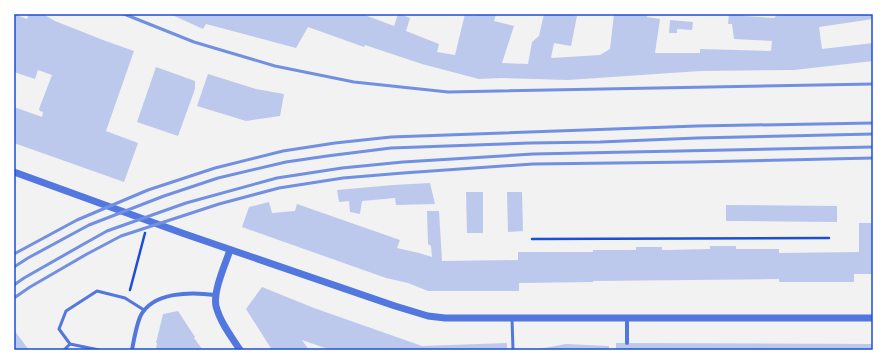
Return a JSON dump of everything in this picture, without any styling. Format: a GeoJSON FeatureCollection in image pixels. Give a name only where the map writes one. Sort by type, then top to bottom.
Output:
{"type":"FeatureCollection","features":[{"type":"Feature","properties":{"kind":"street"},"geometry":{"type":"LineString","coordinates":[[14,172],[230,250],[428,316],[445,318],[873,318]]}},
{"type":"Feature","properties":{"kind":"street"},"geometry":{"type":"LineString","coordinates":[[230,250],[216,295],[216,306],[222,323],[240,350]]}},
{"type":"Feature","properties":{"kind":"street"},"geometry":{"type":"LineString","coordinates":[[132,350],[141,316],[150,304],[163,297],[199,293],[216,295]]}},
{"type":"Feature","properties":{"kind":"street"},"geometry":{"type":"LineString","coordinates":[[627,318],[627,343]]}},
{"type":"Feature","properties":{"kind":"lane"},"geometry":{"type":"LineString","coordinates":[[99,350],[70,344],[58,329],[66,311],[96,291],[126,298],[144,310]]}},
{"type":"Feature","properties":{"kind":"lane"},"geometry":{"type":"LineString","coordinates":[[512,317],[513,350]]}},
{"type":"Feature","properties":{"kind":"lane"},"geometry":{"type":"LineString","coordinates":[[64,350],[70,344]]}},
{"type":"Feature","properties":{"kind":"path"},"geometry":{"type":"LineString","coordinates":[[129,294],[144,235],[151,221]]}},
{"type":"Feature","properties":{"kind":"path"},"geometry":{"type":"LineString","coordinates":[[532,239],[829,238]]}},
{"type":"Feature","properties":{"kind":"building"},"geometry":{"type":"Polygon","coordinates":[[[14,14],[27,19],[29,14],[43,14],[55,21],[134,51],[106,131],[138,143],[124,182],[14,143],[14,107],[42,117],[43,112],[39,109],[52,75],[38,70],[35,79],[14,72],[14,14]]]}},
{"type":"Feature","properties":{"kind":"building"},"geometry":{"type":"Polygon","coordinates":[[[170,14],[362,14],[394,26],[399,14],[410,18],[406,31],[439,44],[437,52],[455,55],[465,14],[475,16],[475,14],[496,14],[494,21],[514,26],[502,63],[528,64],[532,42],[539,36],[544,14],[569,14],[577,16],[571,46],[554,43],[551,58],[600,55],[610,49],[614,14],[647,14],[647,17],[660,19],[655,53],[700,53],[700,49],[771,51],[772,41],[734,39],[732,24],[728,24],[729,14],[774,18],[778,14],[873,14],[873,19],[819,27],[822,49],[873,43],[873,61],[794,70],[700,71],[568,80],[501,78],[479,79],[422,64],[365,45],[364,47],[308,27],[296,48],[206,24],[203,29],[170,14]]]}},
{"type":"Feature","properties":{"kind":"building"},"geometry":{"type":"Polygon","coordinates":[[[670,20],[693,22],[692,30],[677,29],[677,33],[669,33],[670,20]]]}},
{"type":"Feature","properties":{"kind":"building"},"geometry":{"type":"Polygon","coordinates":[[[156,67],[195,81],[195,89],[178,136],[137,122],[156,67]]]}},
{"type":"Feature","properties":{"kind":"building"},"geometry":{"type":"Polygon","coordinates":[[[208,74],[256,89],[284,94],[280,116],[246,121],[197,106],[208,74]]]}},
{"type":"Feature","properties":{"kind":"building"},"geometry":{"type":"Polygon","coordinates":[[[430,183],[435,204],[396,205],[395,198],[362,201],[360,214],[350,212],[349,201],[339,202],[337,190],[393,185],[430,183]]]}},
{"type":"Feature","properties":{"kind":"building"},"geometry":{"type":"Polygon","coordinates":[[[466,192],[483,192],[483,233],[467,233],[466,192]]]}},
{"type":"Feature","properties":{"kind":"building"},"geometry":{"type":"Polygon","coordinates":[[[507,192],[522,192],[523,231],[508,232],[507,192]]]}},
{"type":"Feature","properties":{"kind":"building"},"geometry":{"type":"Polygon","coordinates":[[[269,202],[272,213],[295,211],[297,204],[400,240],[397,248],[432,257],[431,246],[428,244],[427,211],[439,211],[442,261],[518,260],[518,252],[593,252],[593,250],[636,250],[636,247],[662,247],[662,250],[667,250],[710,249],[710,246],[736,246],[736,249],[779,249],[779,253],[859,252],[859,223],[873,223],[873,274],[854,274],[854,282],[779,282],[779,279],[593,281],[519,283],[519,291],[428,291],[408,283],[386,278],[242,227],[249,207],[269,202]]]}},
{"type":"Feature","properties":{"kind":"building"},"geometry":{"type":"Polygon","coordinates":[[[726,205],[837,206],[837,222],[726,221],[726,205]]]}},
{"type":"Feature","properties":{"kind":"building"},"geometry":{"type":"Polygon","coordinates":[[[262,287],[314,308],[422,346],[507,343],[507,350],[331,350],[302,340],[309,350],[272,350],[246,309],[262,287]]]}},
{"type":"Feature","properties":{"kind":"building"},"geometry":{"type":"Polygon","coordinates":[[[178,311],[203,350],[156,350],[156,343],[163,314],[178,311]]]}},
{"type":"Feature","properties":{"kind":"building"},"geometry":{"type":"Polygon","coordinates":[[[14,330],[29,350],[14,350],[14,330]]]}},
{"type":"Feature","properties":{"kind":"building"},"geometry":{"type":"Polygon","coordinates":[[[616,343],[873,344],[873,350],[616,350],[616,343]]]}},
{"type":"Feature","properties":{"kind":"building"},"geometry":{"type":"Polygon","coordinates":[[[566,344],[609,346],[609,350],[538,349],[566,344]]]}},
{"type":"Feature","properties":{"kind":"railway"},"geometry":{"type":"LineString","coordinates":[[124,14],[194,42],[275,66],[354,82],[448,92],[873,84]]}},
{"type":"Feature","properties":{"kind":"railway"},"geometry":{"type":"LineString","coordinates":[[14,254],[77,220],[148,190],[215,168],[283,151],[335,143],[391,137],[697,126],[873,123]]}},
{"type":"Feature","properties":{"kind":"railway"},"geometry":{"type":"LineString","coordinates":[[14,267],[89,225],[164,196],[218,178],[286,162],[391,148],[873,134]]}},
{"type":"Feature","properties":{"kind":"railway"},"geometry":{"type":"LineString","coordinates":[[14,285],[107,231],[186,203],[277,178],[342,168],[403,162],[533,154],[873,147]]}},
{"type":"Feature","properties":{"kind":"railway"},"geometry":{"type":"LineString","coordinates":[[14,298],[30,287],[121,236],[219,204],[279,188],[343,178],[533,164],[873,158]]}}]}
